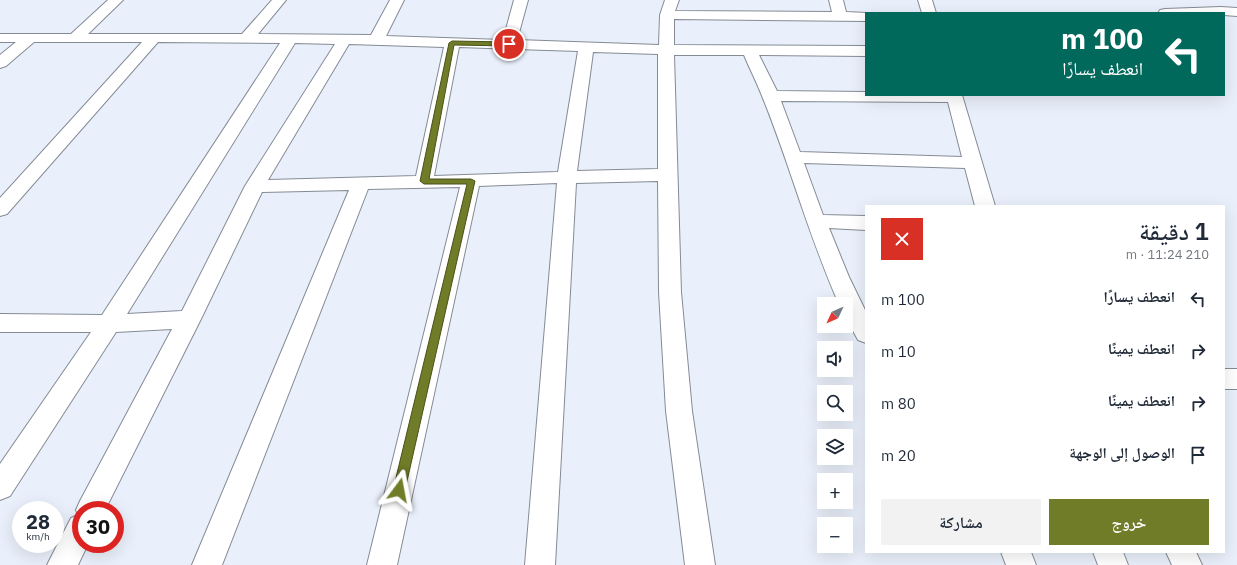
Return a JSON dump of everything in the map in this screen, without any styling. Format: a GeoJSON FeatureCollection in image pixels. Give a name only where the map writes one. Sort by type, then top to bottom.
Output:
{"type":"FeatureCollection","features":[{"type":"Feature","properties":{"kind":"street"},"geometry":{"type":"LineString","coordinates":[[75,38],[116,0]]}},
{"type":"Feature","properties":{"kind":"street"},"geometry":{"type":"LineString","coordinates":[[246,38],[280,0]]}},
{"type":"Feature","properties":{"kind":"street"},"geometry":{"type":"LineString","coordinates":[[376,40],[397,0]]}},
{"type":"Feature","properties":{"kind":"street"},"geometry":{"type":"LineString","coordinates":[[509,44],[521,0]]}},
{"type":"Feature","properties":{"kind":"street"},"geometry":{"type":"LineString","coordinates":[[718,15],[724,0]]}},
{"type":"Feature","properties":{"kind":"street"},"geometry":{"type":"LineString","coordinates":[[836,0],[840,16]]}},
{"type":"Feature","properties":{"kind":"street"},"geometry":{"type":"LineString","coordinates":[[925,0],[930,12]]}},
{"type":"Feature","properties":{"kind":"street"},"geometry":{"type":"LineString","coordinates":[[1210,0],[1221,11]]}},
{"type":"Feature","properties":{"kind":"street"},"geometry":{"type":"LineString","coordinates":[[700,565],[679,411],[670,292],[666,50],[669,7],[718,15],[865,17]]}},
{"type":"Feature","properties":{"kind":"street"},"geometry":{"type":"LineString","coordinates":[[1193,12],[1237,12]]}},
{"type":"Feature","properties":{"kind":"street"},"geometry":{"type":"LineString","coordinates":[[0,210],[155,37]]}},
{"type":"Feature","properties":{"kind":"street"},"geometry":{"type":"LineString","coordinates":[[0,38],[155,37],[345,39],[666,50],[865,51]]}},
{"type":"Feature","properties":{"kind":"street"},"geometry":{"type":"LineString","coordinates":[[0,63],[29,39]]}},
{"type":"Feature","properties":{"kind":"street"},"geometry":{"type":"LineString","coordinates":[[0,487],[109,324],[290,39]]}},
{"type":"Feature","properties":{"kind":"street"},"geometry":{"type":"LineString","coordinates":[[95,501],[189,319],[255,186],[345,39]]}},
{"type":"Feature","properties":{"kind":"street"},"geometry":{"type":"LineString","coordinates":[[424,181],[452,43]]}},
{"type":"Feature","properties":{"kind":"street"},"geometry":{"type":"LineString","coordinates":[[540,565],[567,177],[586,47]]}},
{"type":"Feature","properties":{"kind":"street"},"geometry":{"type":"LineString","coordinates":[[749,50],[771,96],[816,221],[854,312],[865,332]]}},
{"type":"Feature","properties":{"kind":"street"},"geometry":{"type":"LineString","coordinates":[[771,96],[955,96],[985,205]]}},
{"type":"Feature","properties":{"kind":"street"},"geometry":{"type":"LineString","coordinates":[[793,157],[974,163]]}},
{"type":"Feature","properties":{"kind":"street"},"geometry":{"type":"LineString","coordinates":[[255,186],[667,175]]}},
{"type":"Feature","properties":{"kind":"street"},"geometry":{"type":"LineString","coordinates":[[382,565],[471,181]]}},
{"type":"Feature","properties":{"kind":"street"},"geometry":{"type":"LineString","coordinates":[[207,565],[361,183]]}},
{"type":"Feature","properties":{"kind":"street"},"geometry":{"type":"LineString","coordinates":[[816,221],[865,223]]}},
{"type":"Feature","properties":{"kind":"street"},"geometry":{"type":"LineString","coordinates":[[0,323],[109,324],[189,319]]}},
{"type":"Feature","properties":{"kind":"street"},"geometry":{"type":"LineString","coordinates":[[1225,378],[1237,379]]}},
{"type":"Feature","properties":{"kind":"street"},"geometry":{"type":"LineString","coordinates":[[62,565],[72,546]]}},
{"type":"Feature","properties":{"kind":"street"},"geometry":{"type":"LineString","coordinates":[[1016,553],[1021,565]]}},
{"type":"Feature","properties":{"kind":"street"},"geometry":{"type":"LineString","coordinates":[[1108,553],[1113,565]]}},
{"type":"Feature","properties":{"kind":"street"},"geometry":{"type":"LineString","coordinates":[[1181,553],[1187,565]]}},
{"type":"Feature","properties":{"kind":"route"},"geometry":{"type":"LineString","coordinates":[[399,490],[471,181],[424,181],[452,43],[509,44]]}}]}
